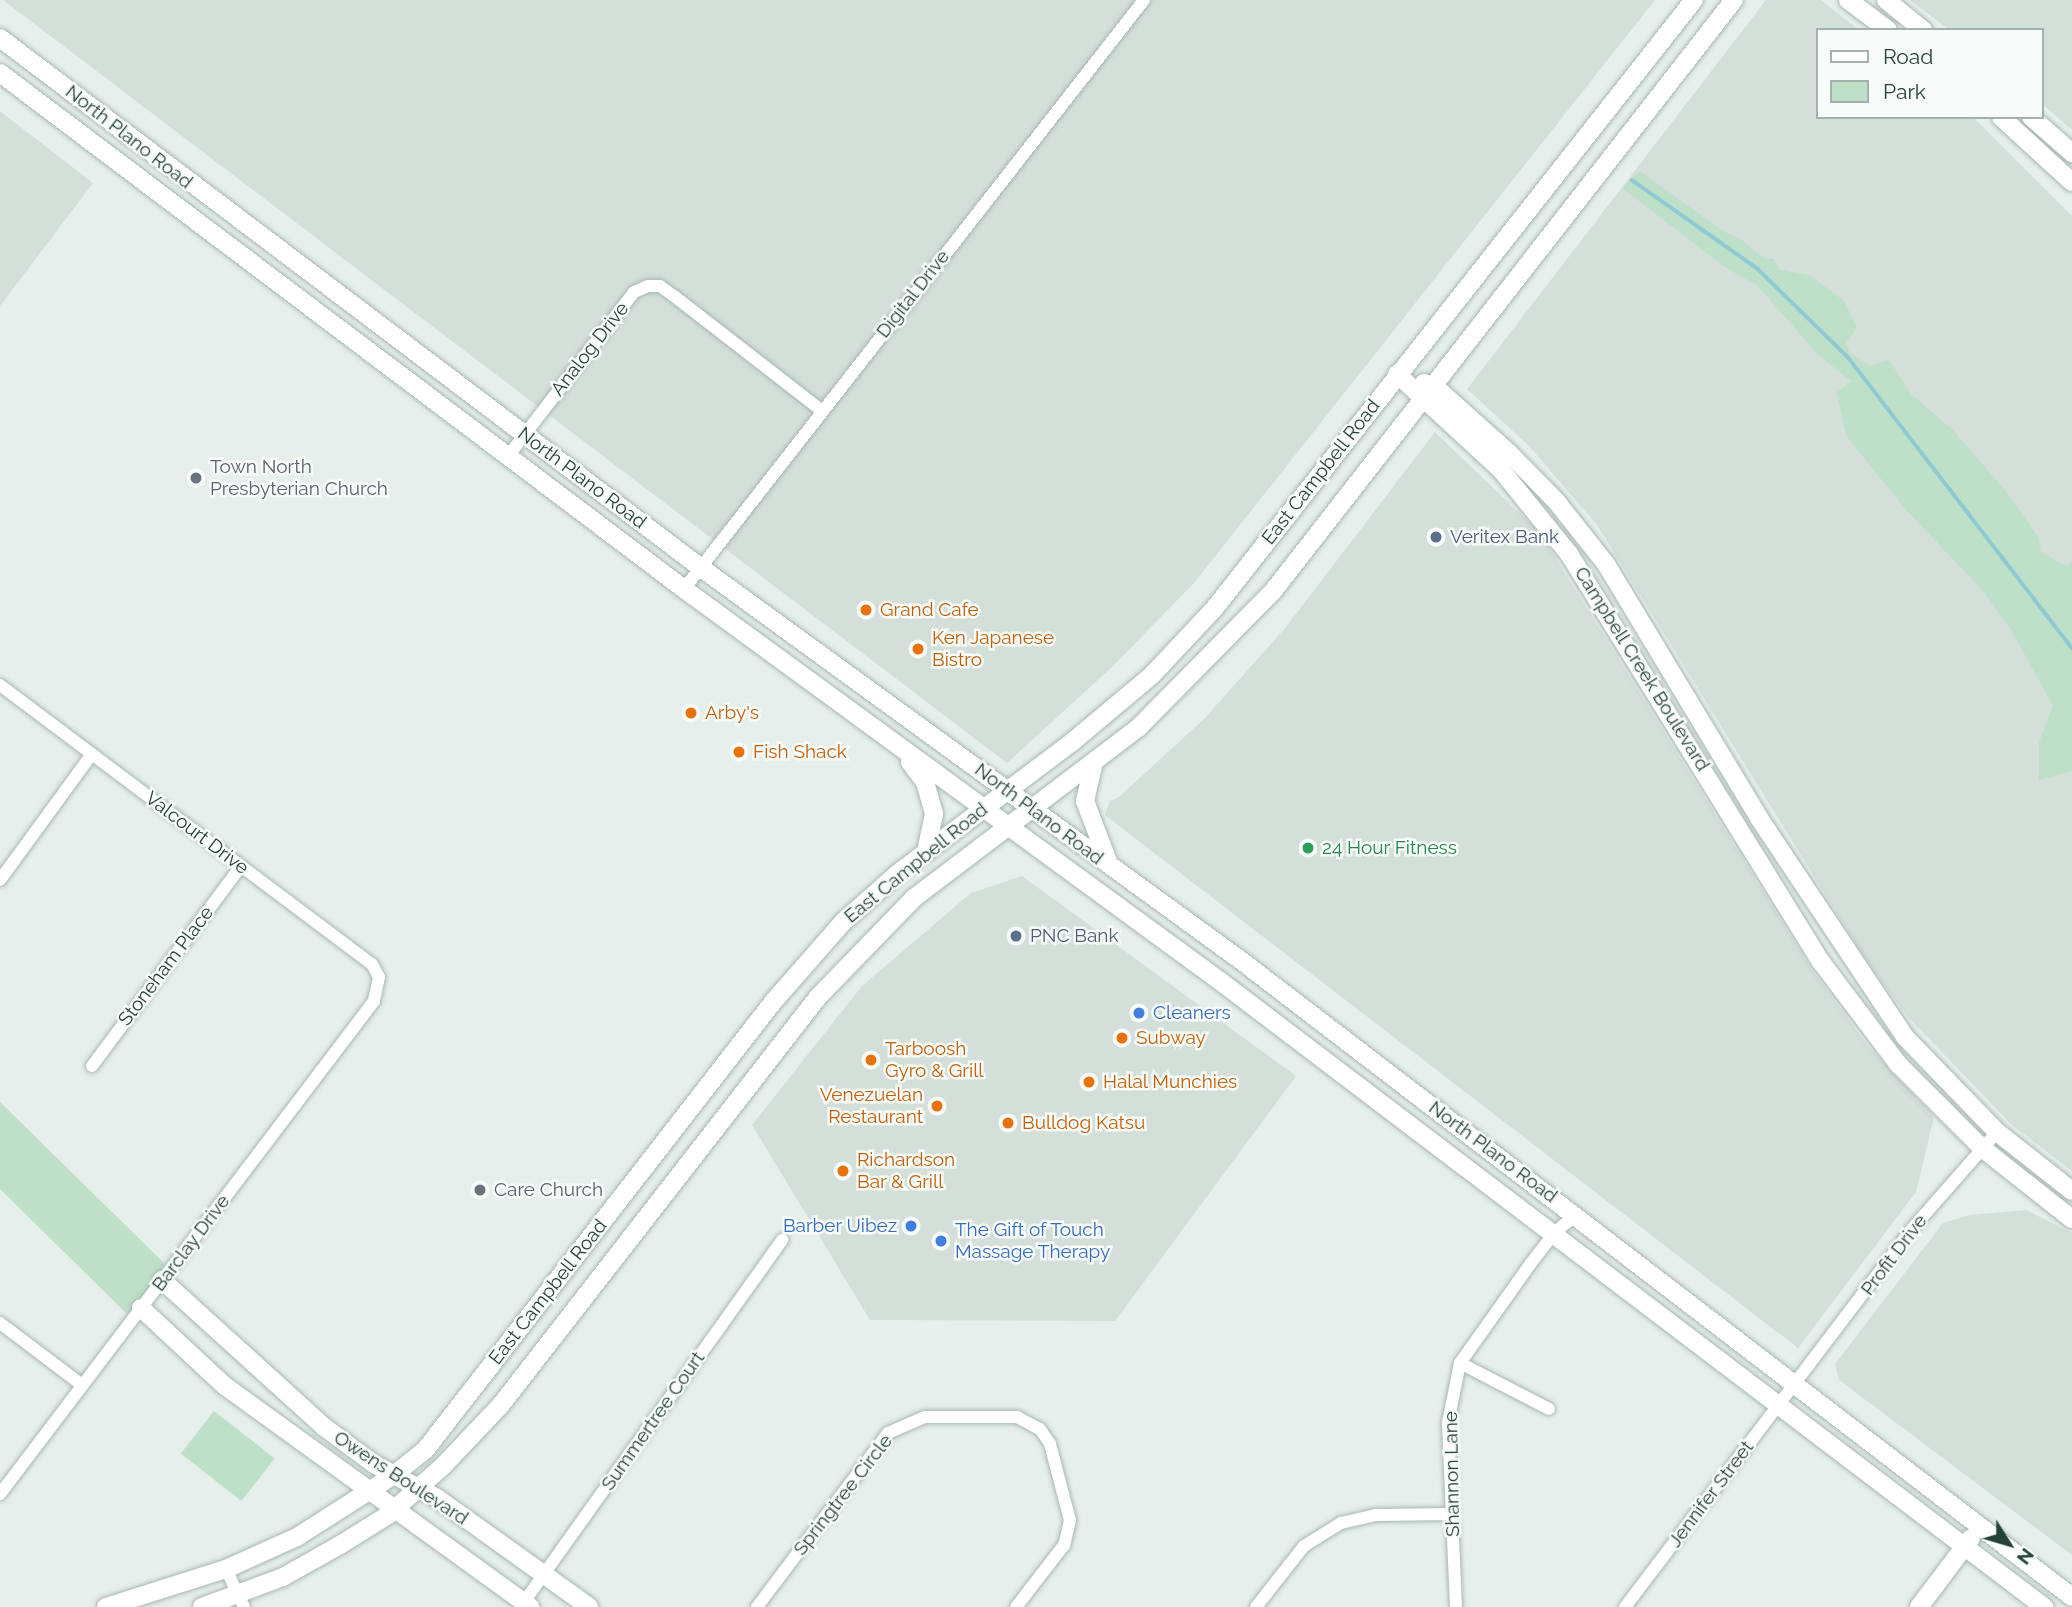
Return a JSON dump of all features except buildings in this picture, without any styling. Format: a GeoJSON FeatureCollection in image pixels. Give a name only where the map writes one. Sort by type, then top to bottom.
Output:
{"type":"FeatureCollection","features":[{"type":"Feature","properties":{"kind":"main road","name":"East Campbell Road"},"geometry":{"type":"LineString","coordinates":[[106,1607],[226,1569],[297,1537],[394,1475],[426,1449],[750,1032],[843,922],[926,852],[1071,743],[1153,675],[1214,609],[1694,0]]}},
{"type":"Feature","properties":{"kind":"main road","name":"East Campbell Road"},"geometry":{"type":"LineString","coordinates":[[202,1607],[242,1601],[397,1508],[500,1406],[818,997],[914,898],[1010,828],[1168,701],[1274,590],[1734,0]]}},
{"type":"Feature","properties":{"kind":"main road"},"geometry":{"type":"LineString","coordinates":[[1848,0],[1885,28]]}},
{"type":"Feature","properties":{"kind":"main road"},"geometry":{"type":"LineString","coordinates":[[1886,0],[1921,28]]}},
{"type":"Feature","properties":{"kind":"main road","name":"North Plano Road"},"geometry":{"type":"LineString","coordinates":[[0,38],[394,339],[700,567],[1243,962],[1798,1384],[2072,1597]]}},
{"type":"Feature","properties":{"kind":"main road"},"geometry":{"type":"LineString","coordinates":[[30,97],[40,68]]}},
{"type":"Feature","properties":{"kind":"main road","name":"North Plano Road"},"geometry":{"type":"LineString","coordinates":[[0,73],[378,362],[509,455],[684,589],[1220,981],[1555,1232],[2044,1607]]}},
{"type":"Feature","properties":{"kind":"main road"},"geometry":{"type":"LineString","coordinates":[[2003,119],[2072,182]]}},
{"type":"Feature","properties":{"kind":"main road"},"geometry":{"type":"LineString","coordinates":[[2033,119],[2072,153]]}},
{"type":"Feature","properties":{"kind":"main road"},"geometry":{"type":"LineString","coordinates":[[211,234],[227,212]]}},
{"type":"Feature","properties":{"kind":"main road"},"geometry":{"type":"LineString","coordinates":[[378,362],[394,339]]}},
{"type":"Feature","properties":{"kind":"main road","name":"Campbell Creek Boulevard"},"geometry":{"type":"LineString","coordinates":[[1397,374],[1434,386],[1556,500],[1597,552],[1653,638],[1722,757],[1882,1008],[1934,1070],[1997,1132],[2072,1191]]}},
{"type":"Feature","properties":{"kind":"main road","name":"Campbell Creek Boulevard"},"geometry":{"type":"LineString","coordinates":[[1397,374],[1422,402],[1502,471],[1577,565],[1822,963],[1898,1064],[1982,1148],[2072,1219]]}},
{"type":"Feature","properties":{"kind":"main road"},"geometry":{"type":"LineString","coordinates":[[1577,565],[1597,552]]}},
{"type":"Feature","properties":{"kind":"main road"},"geometry":{"type":"LineString","coordinates":[[894,743],[925,782],[930,797],[934,814],[926,852]]}},
{"type":"Feature","properties":{"kind":"main road"},"geometry":{"type":"LineString","coordinates":[[1704,768],[1722,757]]}},
{"type":"Feature","properties":{"kind":"main road"},"geometry":{"type":"LineString","coordinates":[[1094,762],[1085,801],[1110,867]]}},
{"type":"Feature","properties":{"kind":"main road"},"geometry":{"type":"LineString","coordinates":[[1220,981],[1243,962]]}},
{"type":"Feature","properties":{"kind":"main road"},"geometry":{"type":"LineString","coordinates":[[1865,1021],[1882,1008]]}},
{"type":"Feature","properties":{"kind":"main road"},"geometry":{"type":"LineString","coordinates":[[750,1032],[775,1052]]}},
{"type":"Feature","properties":{"kind":"main road"},"geometry":{"type":"LineString","coordinates":[[629,1186],[655,1206]]}},
{"type":"Feature","properties":{"kind":"main road","name":"Owens Boulevard"},"geometry":{"type":"LineString","coordinates":[[162,1280],[301,1409],[394,1475],[420,1488],[589,1607]]}},
{"type":"Feature","properties":{"kind":"main road","name":"Owens Boulevard"},"geometry":{"type":"LineString","coordinates":[[141,1308],[207,1373],[371,1489],[527,1605]]}},
{"type":"Feature","properties":{"kind":"main road"},"geometry":{"type":"LineString","coordinates":[[1919,1607],[1966,1548],[1978,1526]]}},
{"type":"Feature","properties":{"kind":"street","name":"Digital Drive"},"geometry":{"type":"LineString","coordinates":[[684,589],[821,410],[1144,0]]}},
{"type":"Feature","properties":{"kind":"street","name":"Analog Drive"},"geometry":{"type":"LineString","coordinates":[[509,455],[634,292],[648,286],[660,286],[674,296],[821,410]]}},
{"type":"Feature","properties":{"kind":"street","name":"Valcourt Drive"},"geometry":{"type":"LineString","coordinates":[[0,685],[372,964],[379,990]]}},
{"type":"Feature","properties":{"kind":"street"},"geometry":{"type":"LineString","coordinates":[[0,880],[92,754]]}},
{"type":"Feature","properties":{"kind":"street","name":"Stoneham Place"},"geometry":{"type":"LineString","coordinates":[[92,1066],[241,866]]}},
{"type":"Feature","properties":{"kind":"street","name":"Barclay Drive"},"geometry":{"type":"LineString","coordinates":[[0,1493],[379,990]]}},
{"type":"Feature","properties":{"kind":"street","name":"Profit Drive"},"geometry":{"type":"LineString","coordinates":[[1798,1384],[1911,1230],[1997,1132]]}},
{"type":"Feature","properties":{"kind":"street","name":"Shannon Lane"},"geometry":{"type":"LineString","coordinates":[[1456,1607],[1448,1423],[1460,1363],[1555,1232],[1577,1215]]}},
{"type":"Feature","properties":{"kind":"street","name":"Summertree Court"},"geometry":{"type":"LineString","coordinates":[[527,1605],[544,1574],[782,1240]]}},
{"type":"Feature","properties":{"kind":"street"},"geometry":{"type":"LineString","coordinates":[[0,1323],[82,1385]]}},
{"type":"Feature","properties":{"kind":"street"},"geometry":{"type":"LineString","coordinates":[[1460,1363],[1549,1409]]}},
{"type":"Feature","properties":{"kind":"street","name":"Jennifer Street"},"geometry":{"type":"LineString","coordinates":[[1625,1607],[1779,1405],[1798,1384]]}},
{"type":"Feature","properties":{"kind":"street","name":"Springtree Circle"},"geometry":{"type":"LineString","coordinates":[[757,1607],[888,1433],[926,1417],[1017,1417],[1040,1429],[1050,1444],[1070,1520],[1064,1545],[1016,1607]]}},
{"type":"Feature","properties":{"kind":"street"},"geometry":{"type":"LineString","coordinates":[[1256,1607],[1304,1546],[1341,1523],[1376,1515],[1451,1514]]}},
{"type":"Feature","properties":{"kind":"street"},"geometry":{"type":"LineString","coordinates":[[226,1569],[242,1601]]}},
{"type":"Feature","properties":{"kind":"shaded area"},"geometry":{"type":"Polygon","coordinates":[[[3,0],[1655,0],[1194,583],[1112,667],[1007,763],[3,0]]]}},
{"type":"Feature","properties":{"kind":"shaded area"},"geometry":{"type":"Polygon","coordinates":[[[1766,0],[1821,0],[1856,28],[1816,28],[1816,119],[1975,119],[2072,216],[2072,1171],[2012,1125],[1907,1016],[1862,954],[1597,525],[1529,446],[1467,389],[1766,0]]]}},
{"type":"Feature","properties":{"kind":"shaded area"},"geometry":{"type":"Polygon","coordinates":[[[1910,0],[2072,0],[2072,130],[2044,106],[2044,28],[1946,28],[1910,0]]]}},
{"type":"Feature","properties":{"kind":"shaded area"},"geometry":{"type":"Polygon","coordinates":[[[0,111],[93,183],[0,306],[0,111]]]}},
{"type":"Feature","properties":{"kind":"shaded area"},"geometry":{"type":"Polygon","coordinates":[[[1435,432],[1540,533],[1812,970],[1869,1047],[1934,1117],[1916,1192],[1798,1348],[1105,815],[1110,801],[1119,797],[1204,719],[1286,627],[1435,432]]]}},
{"type":"Feature","properties":{"kind":"shaded area"},"geometry":{"type":"Polygon","coordinates":[[[1022,876],[1296,1076],[1115,1321],[870,1320],[752,1125],[862,986],[971,893],[1022,876]]]}},
{"type":"Feature","properties":{"kind":"shaded area"},"geometry":{"type":"Polygon","coordinates":[[[2026,1210],[2072,1233],[2072,1555],[1839,1380],[1835,1364],[1943,1223],[1969,1215],[2026,1210]]]}},
{"type":"Feature","properties":{"kind":"green space"},"geometry":{"type":"Polygon","coordinates":[[[1640,171],[1723,231],[1742,240],[1765,259],[1773,259],[1780,270],[1810,275],[1844,301],[1857,327],[1846,344],[1850,353],[1870,366],[1889,360],[1912,395],[1952,429],[2005,490],[2038,536],[2041,552],[2066,566],[2072,561],[2072,771],[2039,780],[2039,742],[2053,706],[2010,628],[1983,591],[1907,511],[1846,436],[1837,392],[1851,381],[1817,354],[1758,286],[1726,268],[1622,188],[1640,171]]]}},
{"type":"Feature","properties":{"kind":"green space"},"geometry":{"type":"Polygon","coordinates":[[[0,1102],[166,1265],[128,1315],[0,1189],[0,1102]]]}},
{"type":"Feature","properties":{"kind":"green space"},"geometry":{"type":"Polygon","coordinates":[[[214,1411],[275,1458],[241,1501],[181,1454],[214,1411]]]}},
{"type":"Feature","properties":{"kind":"waterway"},"geometry":{"type":"LineString","coordinates":[[1632,180],[1758,269],[1848,357],[2072,648]]}},
{"type":"Feature","properties":{"kind":"place","name":"Town North Presbyterian Church"},"geometry":{"type":"Point","coordinates":[196,478]}},
{"type":"Feature","properties":{"kind":"place","name":"Veritex Bank"},"geometry":{"type":"Point","coordinates":[1436,537]}},
{"type":"Feature","properties":{"kind":"place","name":"Grand Cafe"},"geometry":{"type":"Point","coordinates":[866,610]}},
{"type":"Feature","properties":{"kind":"place","name":"Ken Japanese Bistro"},"geometry":{"type":"Point","coordinates":[918,649]}},
{"type":"Feature","properties":{"kind":"place","name":"Arby's"},"geometry":{"type":"Point","coordinates":[691,713]}},
{"type":"Feature","properties":{"kind":"place","name":"Fish Shack"},"geometry":{"type":"Point","coordinates":[739,752]}},
{"type":"Feature","properties":{"kind":"place","name":"24 Hour Fitness"},"geometry":{"type":"Point","coordinates":[1308,848]}},
{"type":"Feature","properties":{"kind":"place","name":"PNC Bank"},"geometry":{"type":"Point","coordinates":[1016,936]}},
{"type":"Feature","properties":{"kind":"place","name":"Cleaners"},"geometry":{"type":"Point","coordinates":[1139,1013]}},
{"type":"Feature","properties":{"kind":"place","name":"Subway"},"geometry":{"type":"Point","coordinates":[1122,1038]}},
{"type":"Feature","properties":{"kind":"place","name":"Tarboosh Gyro & Grill"},"geometry":{"type":"Point","coordinates":[871,1060]}},
{"type":"Feature","properties":{"kind":"place","name":"Halal Munchies"},"geometry":{"type":"Point","coordinates":[1089,1082]}},
{"type":"Feature","properties":{"kind":"place","name":"Venezuelan Restaurant"},"geometry":{"type":"Point","coordinates":[937,1106]}},
{"type":"Feature","properties":{"kind":"place","name":"Bulldog Katsu"},"geometry":{"type":"Point","coordinates":[1008,1123]}},
{"type":"Feature","properties":{"kind":"place","name":"Richardson Bar & Grill"},"geometry":{"type":"Point","coordinates":[843,1171]}},
{"type":"Feature","properties":{"kind":"place","name":"Care Church"},"geometry":{"type":"Point","coordinates":[480,1190]}},
{"type":"Feature","properties":{"kind":"place","name":"Barber Uibez"},"geometry":{"type":"Point","coordinates":[911,1226]}},
{"type":"Feature","properties":{"kind":"place","name":"The Gift of Touch Massage Therapy"},"geometry":{"type":"Point","coordinates":[941,1241]}}]}
